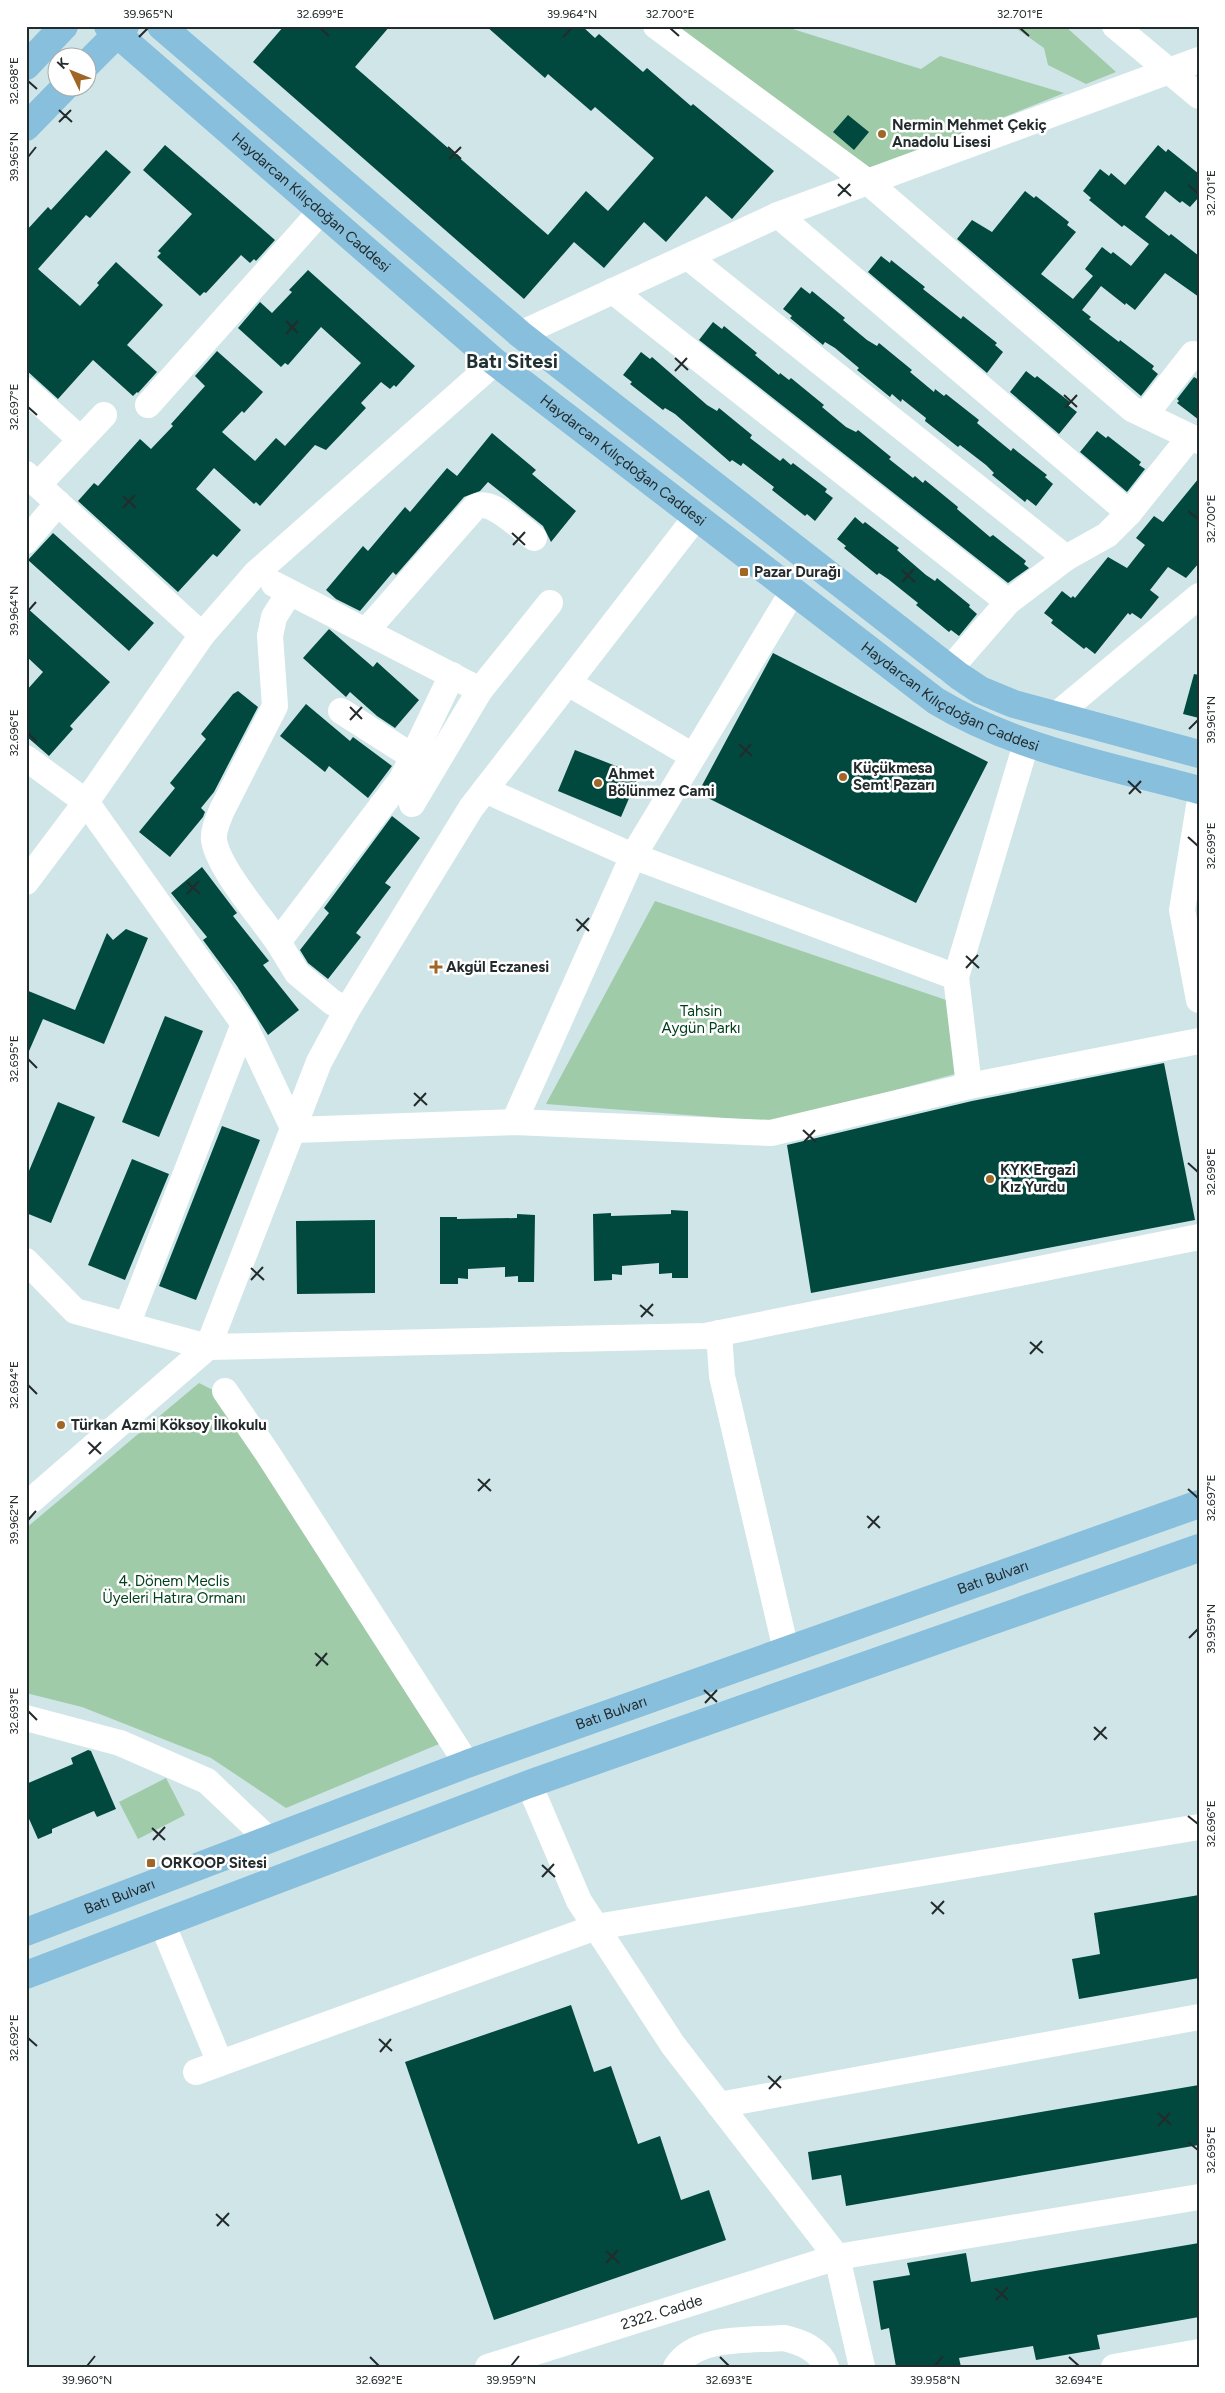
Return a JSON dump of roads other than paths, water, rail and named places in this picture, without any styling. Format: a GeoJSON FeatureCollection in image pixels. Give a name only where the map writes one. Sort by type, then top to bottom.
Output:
{"type":"FeatureCollection","features":[{"type":"Feature","properties":{"kind":"main road"},"geometry":{"type":"LineString","coordinates":[[26,66],[64,26]]}},
{"type":"Feature","properties":{"kind":"main road","name":"Haydarcan Kılıçdoğan Caddesi"},"geometry":{"type":"LineString","coordinates":[[161,26],[520,334],[949,670],[996,698],[1054,716],[1199,754]]}},
{"type":"Feature","properties":{"kind":"main road"},"geometry":{"type":"LineString","coordinates":[[98,51],[116,29]]}},
{"type":"Feature","properties":{"kind":"main road","name":"Haydarcan Kılıçdoğan Caddesi"},"geometry":{"type":"LineString","coordinates":[[116,29],[320,211],[495,362],[936,702],[967,720],[1026,744],[1199,790]]}},
{"type":"Feature","properties":{"kind":"main road"},"geometry":{"type":"LineString","coordinates":[[26,126],[54,98]]}},
{"type":"Feature","properties":{"kind":"main road"},"geometry":{"type":"LineString","coordinates":[[495,362],[520,334]]}},
{"type":"Feature","properties":{"kind":"main road","name":"Batı Bulvarı"},"geometry":{"type":"LineString","coordinates":[[26,1932],[467,1764],[1199,1504]]}},
{"type":"Feature","properties":{"kind":"main road"},"geometry":{"type":"LineString","coordinates":[[26,1975],[529,1784],[1199,1548]]}},
{"type":"Feature","properties":{"kind":"street"},"geometry":{"type":"LineString","coordinates":[[656,26],[869,183],[1132,409],[1195,439],[1107,535],[1066,558],[1008,602],[949,670]]}},
{"type":"Feature","properties":{"kind":"street"},"geometry":{"type":"LineString","coordinates":[[1115,26],[1199,96]]}},
{"type":"Feature","properties":{"kind":"street"},"geometry":{"type":"LineString","coordinates":[[520,334],[778,215],[1199,60]]}},
{"type":"Feature","properties":{"kind":"street"},"geometry":{"type":"LineString","coordinates":[[148,405],[320,211]]}},
{"type":"Feature","properties":{"kind":"street"},"geometry":{"type":"LineString","coordinates":[[778,215],[1129,513]]}},
{"type":"Feature","properties":{"kind":"street"},"geometry":{"type":"LineString","coordinates":[[688,257],[1066,558]]}},
{"type":"Feature","properties":{"kind":"street"},"geometry":{"type":"LineString","coordinates":[[613,291],[1008,602]]}},
{"type":"Feature","properties":{"kind":"street"},"geometry":{"type":"LineString","coordinates":[[1145,415],[1193,354],[1199,358]]}},
{"type":"Feature","properties":{"kind":"street"},"geometry":{"type":"LineString","coordinates":[[26,882],[86,802],[202,635],[256,573],[495,362]]}},
{"type":"Feature","properties":{"kind":"street"},"geometry":{"type":"LineString","coordinates":[[26,390],[80,439]]}},
{"type":"Feature","properties":{"kind":"street"},"geometry":{"type":"LineString","coordinates":[[104,415],[80,439],[32,480],[202,635]]}},
{"type":"Feature","properties":{"kind":"street"},"geometry":{"type":"LineString","coordinates":[[26,541],[58,503]]}},
{"type":"Feature","properties":{"kind":"street"},"geometry":{"type":"LineString","coordinates":[[367,630],[475,507],[484,504],[494,507],[534,538]]}},
{"type":"Feature","properties":{"kind":"street"},"geometry":{"type":"LineString","coordinates":[[26,1505],[208,1347],[319,1062],[347,1010],[471,808],[696,517]]}},
{"type":"Feature","properties":{"kind":"street"},"geometry":{"type":"LineString","coordinates":[[256,573],[289,593],[367,630],[480,690]]}},
{"type":"Feature","properties":{"kind":"street"},"geometry":{"type":"LineString","coordinates":[[514,1122],[633,856],[793,591]]}},
{"type":"Feature","properties":{"kind":"street"},"geometry":{"type":"LineString","coordinates":[[289,593],[274,617],[270,636],[275,706],[222,810],[216,824],[214,838],[217,852],[227,870],[278,942],[297,974],[332,1002],[347,1010]]}},
{"type":"Feature","properties":{"kind":"street"},"geometry":{"type":"LineString","coordinates":[[1054,716],[1199,596]]}},
{"type":"Feature","properties":{"kind":"street"},"geometry":{"type":"LineString","coordinates":[[278,942],[402,779],[423,764],[550,603]]}},
{"type":"Feature","properties":{"kind":"street"},"geometry":{"type":"LineString","coordinates":[[412,804],[452,675]]}},
{"type":"Feature","properties":{"kind":"street"},"geometry":{"type":"LineString","coordinates":[[568,682],[693,756]]}},
{"type":"Feature","properties":{"kind":"street"},"geometry":{"type":"LineString","coordinates":[[341,711],[423,764]]}},
{"type":"Feature","properties":{"kind":"street"},"geometry":{"type":"LineString","coordinates":[[969,1086],[956,977],[1026,744]]}},
{"type":"Feature","properties":{"kind":"street"},"geometry":{"type":"LineString","coordinates":[[26,758],[86,802],[244,1024],[294,1130]]}},
{"type":"Feature","properties":{"kind":"street"},"geometry":{"type":"LineString","coordinates":[[485,790],[633,856],[956,977]]}},
{"type":"Feature","properties":{"kind":"street"},"geometry":{"type":"LineString","coordinates":[[1199,806],[1182,910],[1199,1000]]}},
{"type":"Feature","properties":{"kind":"street"},"geometry":{"type":"LineString","coordinates":[[127,1325],[244,1024]]}},
{"type":"Feature","properties":{"kind":"street"},"geometry":{"type":"LineString","coordinates":[[294,1130],[514,1122],[771,1133],[969,1086],[1199,1041]]}},
{"type":"Feature","properties":{"kind":"street"},"geometry":{"type":"LineString","coordinates":[[26,1261],[75,1310],[208,1347],[705,1336],[1199,1237]]}},
{"type":"Feature","properties":{"kind":"street"},"geometry":{"type":"LineString","coordinates":[[719,1334],[722,1376],[786,1650]]}},
{"type":"Feature","properties":{"kind":"street"},"geometry":{"type":"LineString","coordinates":[[225,1391],[268,1454],[467,1764]]}},
{"type":"Feature","properties":{"kind":"street"},"geometry":{"type":"LineString","coordinates":[[26,1718],[120,1743],[207,1781],[268,1839]]}},
{"type":"Feature","properties":{"kind":"street"},"geometry":{"type":"LineString","coordinates":[[529,1784],[579,1901],[673,2045],[837,2257],[862,2367]]}},
{"type":"Feature","properties":{"kind":"street"},"geometry":{"type":"LineString","coordinates":[[162,1923],[208,2067],[596,1927],[1199,1827]]}},
{"type":"Feature","properties":{"kind":"street"},"geometry":{"type":"LineString","coordinates":[[720,2105],[1199,2017]]}},
{"type":"Feature","properties":{"kind":"street","name":"2322. Cadde"},"geometry":{"type":"LineString","coordinates":[[488,2367],[837,2257],[1199,2197]]}},
{"type":"Feature","properties":{"kind":"street"},"geometry":{"type":"LineString","coordinates":[[676,2367],[685,2356],[700,2346],[784,2338],[796,2341],[816,2352],[824,2360],[826,2367]]}},
{"type":"Feature","properties":{"kind":"street"},"geometry":{"type":"LineString","coordinates":[[1114,2367],[1199,2352]]}},
{"type":"Feature","properties":{"kind":"place","name":"Nermin Mehmet Çekiç Anadolu Lisesi"},"geometry":{"type":"Point","coordinates":[882,134]}},
{"type":"Feature","properties":{"kind":"place","name":"Pazar Durağı"},"geometry":{"type":"Point","coordinates":[744,572]}},
{"type":"Feature","properties":{"kind":"place","name":"Küçükmesa Semt Pazarı"},"geometry":{"type":"Point","coordinates":[843,777]}},
{"type":"Feature","properties":{"kind":"place","name":"Ahmet Bölünmez Cami"},"geometry":{"type":"Point","coordinates":[598,783]}},
{"type":"Feature","properties":{"kind":"place","name":"Akgül Eczanesi"},"geometry":{"type":"Point","coordinates":[436,967]}},
{"type":"Feature","properties":{"kind":"place","name":"KYK Ergazi Kız Yurdu"},"geometry":{"type":"Point","coordinates":[990,1179]}},
{"type":"Feature","properties":{"kind":"place","name":"Türkan Azmi Köksoy İlkokulu"},"geometry":{"type":"Point","coordinates":[61,1425]}},
{"type":"Feature","properties":{"kind":"place","name":"ORKOOP Sitesi"},"geometry":{"type":"Point","coordinates":[151,1863]}},
{"type":"Feature","properties":{"kind":"district","name":"Batı Sitesi"},"geometry":{"type":"Point","coordinates":[512,361]}},
{"type":"Feature","properties":{"kind":"park label","name":"Tahsin Aygün Parkı"},"geometry":{"type":"Point","coordinates":[701,1020]}},
{"type":"Feature","properties":{"kind":"park label","name":"4. Dönem Meclis Üyeleri Hatıra Ormanı"},"geometry":{"type":"Point","coordinates":[174,1590]}}]}
